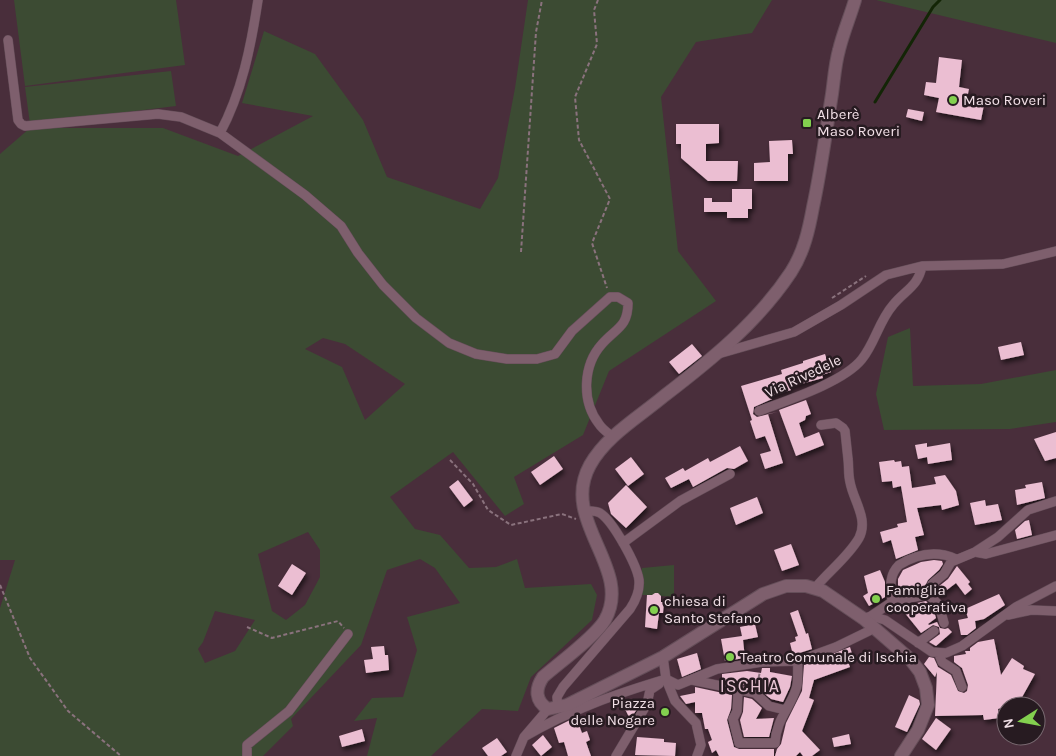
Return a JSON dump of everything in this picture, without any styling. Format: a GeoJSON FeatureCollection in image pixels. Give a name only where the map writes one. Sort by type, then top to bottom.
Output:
{"type":"FeatureCollection","features":[{"type":"Feature","properties":{"kind":"street"},"geometry":{"type":"LineString","coordinates":[[220,133],[228,119],[245,69],[258,0]]}},
{"type":"Feature","properties":{"kind":"street"},"geometry":{"type":"LineString","coordinates":[[855,0],[839,51],[818,183],[807,237],[792,270],[764,307],[718,354],[609,441],[589,466],[583,493],[585,515],[608,571],[612,586],[612,600],[605,621],[596,632],[542,677],[538,684],[538,699],[543,705],[553,708],[567,705],[663,657],[763,594],[786,586],[816,588],[870,621],[910,658],[920,672],[926,688],[928,705],[918,730],[901,756]]}},
{"type":"Feature","properties":{"kind":"street"},"geometry":{"type":"LineString","coordinates":[[8,40],[18,120],[22,126],[158,114],[181,117],[220,133],[305,195],[341,226],[358,253],[384,285],[416,318],[449,343],[476,354],[507,359],[536,360],[546,358],[556,354],[572,331],[610,297],[618,297],[628,303],[628,316],[618,330],[603,343],[596,353],[587,378],[589,406],[609,441]]}},
{"type":"Feature","properties":{"kind":"street"},"geometry":{"type":"LineString","coordinates":[[718,354],[794,332],[841,305],[886,275],[922,266],[1002,264],[1056,251]]}},
{"type":"Feature","properties":{"kind":"street","name":"Via Rivedele"},"geometry":{"type":"LineString","coordinates":[[760,411],[843,375],[862,360],[880,324],[893,304],[915,284],[920,276],[922,266]]}},
{"type":"Feature","properties":{"kind":"street"},"geometry":{"type":"LineString","coordinates":[[816,588],[826,574],[846,556],[859,537],[862,528],[862,516],[849,480],[845,432],[836,423],[821,425]]}},
{"type":"Feature","properties":{"kind":"street"},"geometry":{"type":"LineString","coordinates":[[622,543],[680,501],[730,474]]}},
{"type":"Feature","properties":{"kind":"street"},"geometry":{"type":"LineString","coordinates":[[524,737],[586,705],[614,694],[666,679],[678,685],[718,669],[762,662],[798,661],[829,650],[870,621],[892,602],[928,594],[932,584],[944,574],[948,565],[956,559],[975,552],[998,537],[1028,510],[1056,501]]}},
{"type":"Feature","properties":{"kind":"street"},"geometry":{"type":"LineString","coordinates":[[516,756],[524,737],[553,708],[563,687],[636,600],[639,580],[637,569],[622,543],[600,513],[593,511],[585,515]]}},
{"type":"Feature","properties":{"kind":"street"},"geometry":{"type":"LineString","coordinates":[[975,552],[986,554],[1056,535]]}},
{"type":"Feature","properties":{"kind":"street"},"geometry":{"type":"LineString","coordinates":[[892,602],[890,583],[895,570],[899,566],[933,553],[945,554],[956,559]]}},
{"type":"Feature","properties":{"kind":"street"},"geometry":{"type":"LineString","coordinates":[[870,621],[885,620],[932,652],[943,654],[962,646],[1016,607],[1056,586]]}},
{"type":"Feature","properties":{"kind":"street"},"geometry":{"type":"LineString","coordinates":[[928,594],[939,605],[944,622]]}},
{"type":"Feature","properties":{"kind":"street"},"geometry":{"type":"LineString","coordinates":[[998,619],[1012,613],[1031,610],[1056,611]]}},
{"type":"Feature","properties":{"kind":"street"},"geometry":{"type":"LineString","coordinates":[[918,643],[934,632]]}},
{"type":"Feature","properties":{"kind":"street"},"geometry":{"type":"LineString","coordinates":[[247,756],[247,744],[288,711],[348,634]]}},
{"type":"Feature","properties":{"kind":"street"},"geometry":{"type":"LineString","coordinates":[[943,654],[942,662],[956,671],[962,688]]}},
{"type":"Feature","properties":{"kind":"street"},"geometry":{"type":"LineString","coordinates":[[663,657],[666,679],[675,701],[696,723],[700,745],[697,756]]}},
{"type":"Feature","properties":{"kind":"street"},"geometry":{"type":"LineString","coordinates":[[738,690],[737,711],[733,718],[739,743],[775,743],[775,733],[796,688],[798,661]]}},
{"type":"Feature","properties":{"kind":"street"},"geometry":{"type":"LineString","coordinates":[[616,756],[647,704],[650,690],[666,679]]}},
{"type":"Feature","properties":{"kind":"street"},"geometry":{"type":"LineString","coordinates":[[692,680],[755,693],[769,706],[785,710]]}},
{"type":"Feature","properties":{"kind":"path"},"geometry":{"type":"LineString","coordinates":[[521,252],[536,32],[542,0]]}},
{"type":"Feature","properties":{"kind":"path"},"geometry":{"type":"LineString","coordinates":[[598,0],[594,10],[597,44],[575,97],[579,140],[610,199],[592,243],[610,297]]}},
{"type":"Feature","properties":{"kind":"path"},"geometry":{"type":"LineString","coordinates":[[450,460],[472,484],[488,510],[511,525],[562,514],[577,519],[585,515]]}},
{"type":"Feature","properties":{"kind":"path"},"geometry":{"type":"LineString","coordinates":[[0,585],[30,658],[68,711],[121,756]]}},
{"type":"Feature","properties":{"kind":"path"},"geometry":{"type":"LineString","coordinates":[[247,627],[272,638],[338,621],[348,634]]}},
{"type":"Feature","properties":{"kind":"path"},"geometry":{"type":"LineString","coordinates":[[755,693],[760,670]]}},
{"type":"Feature","properties":{"kind":"green space"},"geometry":{"type":"Polygon","coordinates":[[[14,0],[176,0],[185,65],[25,86],[14,0]]]}},
{"type":"Feature","properties":{"kind":"green space"},"geometry":{"type":"Polygon","coordinates":[[[528,0],[772,0],[752,33],[696,42],[661,97],[678,251],[716,301],[609,371],[583,435],[514,477],[524,504],[505,516],[453,452],[390,497],[415,529],[440,535],[469,568],[496,567],[517,559],[525,588],[591,584],[597,595],[592,620],[531,677],[518,711],[482,709],[431,756],[367,756],[377,718],[354,721],[372,698],[403,697],[417,650],[407,617],[460,603],[435,568],[420,559],[387,570],[361,645],[291,719],[293,726],[263,756],[0,756],[0,608],[15,560],[0,560],[0,154],[30,128],[163,128],[238,156],[313,116],[242,103],[264,31],[315,54],[363,120],[387,177],[480,209],[498,178],[515,88],[528,0]],[[323,338],[305,349],[342,367],[365,420],[405,384],[345,344],[323,338]],[[308,532],[258,554],[272,611],[286,620],[305,605],[320,577],[320,550],[308,532]],[[215,611],[203,642],[198,649],[205,663],[235,651],[255,620],[215,611]]]}},
{"type":"Feature","properties":{"kind":"green space"},"geometry":{"type":"Polygon","coordinates":[[[876,0],[1056,0],[1056,43],[876,0]]]}},
{"type":"Feature","properties":{"kind":"green space"},"geometry":{"type":"Polygon","coordinates":[[[171,71],[176,106],[30,124],[25,87],[171,71]]]}},
{"type":"Feature","properties":{"kind":"green space"},"geometry":{"type":"Polygon","coordinates":[[[910,328],[913,386],[981,384],[1056,370],[1056,422],[1010,429],[884,430],[876,394],[888,337],[910,328]]]}},
{"type":"Feature","properties":{"kind":"green space"},"geometry":{"type":"Polygon","coordinates":[[[674,565],[674,597],[661,596],[658,593],[642,595],[642,568],[674,565]]]}},
{"type":"Feature","properties":{"kind":"building","name":"Maso Roveri"},"geometry":{"type":"Polygon","coordinates":[[[939,57],[962,60],[959,87],[969,89],[966,103],[984,105],[981,120],[936,112],[939,98],[924,95],[926,82],[936,83],[939,57]]]}},
{"type":"Feature","properties":{"kind":"building"},"geometry":{"type":"Polygon","coordinates":[[[908,109],[924,112],[922,121],[906,117],[908,109]]]}},
{"type":"Feature","properties":{"kind":"building"},"geometry":{"type":"Polygon","coordinates":[[[676,124],[719,124],[719,143],[706,144],[706,161],[738,161],[737,181],[708,181],[681,158],[681,144],[676,144],[676,124]]]}},
{"type":"Feature","properties":{"kind":"building"},"geometry":{"type":"Polygon","coordinates":[[[792,140],[793,154],[788,154],[788,181],[754,181],[754,163],[770,162],[769,141],[792,140]]]}},
{"type":"Feature","properties":{"kind":"building"},"geometry":{"type":"Polygon","coordinates":[[[732,189],[752,189],[752,209],[748,209],[748,218],[727,218],[727,212],[704,212],[704,198],[712,198],[712,202],[732,202],[732,189]]]}},
{"type":"Feature","properties":{"kind":"building"},"geometry":{"type":"Polygon","coordinates":[[[1021,342],[1024,355],[1001,360],[998,347],[1021,342]]]}},
{"type":"Feature","properties":{"kind":"building"},"geometry":{"type":"Polygon","coordinates":[[[692,344],[702,356],[679,374],[669,362],[692,344]]]}},
{"type":"Feature","properties":{"kind":"building"},"geometry":{"type":"Polygon","coordinates":[[[825,354],[831,372],[822,375],[823,378],[790,387],[791,390],[771,396],[772,399],[754,407],[753,414],[757,417],[768,414],[783,463],[765,469],[760,454],[771,451],[765,436],[756,439],[741,386],[782,374],[781,370],[825,354]]]}},
{"type":"Feature","properties":{"kind":"building"},"geometry":{"type":"Polygon","coordinates":[[[806,400],[811,414],[799,423],[804,438],[819,432],[824,445],[796,456],[779,410],[806,400]]]}},
{"type":"Feature","properties":{"kind":"building"},"geometry":{"type":"Polygon","coordinates":[[[1056,432],[1056,458],[1045,461],[1034,439],[1056,432]]]}},
{"type":"Feature","properties":{"kind":"building"},"geometry":{"type":"Polygon","coordinates":[[[927,443],[927,447],[950,443],[952,460],[928,464],[927,457],[918,459],[915,445],[927,443]]]}},
{"type":"Feature","properties":{"kind":"building"},"geometry":{"type":"Polygon","coordinates":[[[740,446],[748,461],[734,469],[727,468],[693,487],[689,479],[671,488],[665,478],[683,468],[685,471],[708,458],[710,462],[740,446]]]}},
{"type":"Feature","properties":{"kind":"building"},"geometry":{"type":"Polygon","coordinates":[[[554,456],[563,469],[540,485],[531,472],[554,456]]]}},
{"type":"Feature","properties":{"kind":"building"},"geometry":{"type":"Polygon","coordinates":[[[631,457],[644,474],[628,486],[615,469],[631,457]]]}},
{"type":"Feature","properties":{"kind":"building"},"geometry":{"type":"Polygon","coordinates":[[[894,460],[895,462],[901,461],[902,467],[909,466],[912,488],[936,484],[934,477],[945,475],[956,491],[959,505],[942,510],[941,505],[917,508],[924,535],[915,537],[918,550],[896,559],[891,540],[883,543],[880,532],[898,527],[897,524],[907,522],[901,486],[893,488],[892,481],[882,482],[879,462],[894,460]]]}},
{"type":"Feature","properties":{"kind":"building"},"geometry":{"type":"Polygon","coordinates":[[[458,480],[473,500],[464,507],[449,487],[458,480]]]}},
{"type":"Feature","properties":{"kind":"building"},"geometry":{"type":"Polygon","coordinates":[[[1042,482],[1045,498],[1017,505],[1015,490],[1026,488],[1025,485],[1042,482]]]}},
{"type":"Feature","properties":{"kind":"building"},"geometry":{"type":"Polygon","coordinates":[[[626,485],[647,507],[626,528],[611,514],[608,503],[626,485]]]}},
{"type":"Feature","properties":{"kind":"building"},"geometry":{"type":"Polygon","coordinates":[[[757,497],[763,513],[736,525],[730,508],[757,497]]]}},
{"type":"Feature","properties":{"kind":"building"},"geometry":{"type":"Polygon","coordinates":[[[985,500],[986,506],[998,504],[1002,520],[975,525],[970,503],[985,500]]]}},
{"type":"Feature","properties":{"kind":"building"},"geometry":{"type":"Polygon","coordinates":[[[1029,520],[1032,535],[1017,539],[1015,530],[1025,521],[1029,520]]]}},
{"type":"Feature","properties":{"kind":"building"},"geometry":{"type":"Polygon","coordinates":[[[791,544],[799,565],[782,571],[774,550],[791,544]]]}},
{"type":"Feature","properties":{"kind":"building"},"geometry":{"type":"Polygon","coordinates":[[[942,561],[943,564],[928,580],[924,588],[898,594],[898,579],[903,570],[921,562],[942,561]]]}},
{"type":"Feature","properties":{"kind":"building"},"geometry":{"type":"Polygon","coordinates":[[[292,564],[306,573],[292,595],[278,586],[292,564]]]}},
{"type":"Feature","properties":{"kind":"building"},"geometry":{"type":"Polygon","coordinates":[[[957,566],[970,582],[968,584],[972,589],[965,595],[956,583],[939,596],[936,593],[938,587],[948,579],[957,566]]]}},
{"type":"Feature","properties":{"kind":"building"},"geometry":{"type":"Polygon","coordinates":[[[880,570],[885,582],[885,597],[869,606],[863,596],[868,593],[864,576],[880,570]]]}},
{"type":"Feature","properties":{"kind":"building","name":"chiesa di Santo Stefano"},"geometry":{"type":"Polygon","coordinates":[[[655,593],[661,596],[661,602],[664,602],[663,613],[659,613],[657,629],[645,627],[647,595],[655,593]]]}},
{"type":"Feature","properties":{"kind":"building"},"geometry":{"type":"Polygon","coordinates":[[[999,594],[1005,605],[984,619],[975,621],[976,628],[967,635],[961,635],[958,620],[968,618],[965,609],[999,594]]]}},
{"type":"Feature","properties":{"kind":"building"},"geometry":{"type":"Polygon","coordinates":[[[926,601],[933,608],[936,618],[928,624],[937,622],[940,628],[948,628],[952,632],[936,646],[929,642],[940,634],[939,627],[933,625],[921,633],[900,607],[926,601]]]}},
{"type":"Feature","properties":{"kind":"building"},"geometry":{"type":"Polygon","coordinates":[[[798,610],[806,634],[808,633],[812,649],[793,655],[790,643],[796,641],[795,637],[798,636],[790,613],[798,610]]]}},
{"type":"Feature","properties":{"kind":"building"},"geometry":{"type":"Polygon","coordinates":[[[755,624],[758,637],[743,640],[745,658],[725,661],[721,639],[742,636],[740,627],[755,624]]]}},
{"type":"Feature","properties":{"kind":"building"},"geometry":{"type":"Polygon","coordinates":[[[994,639],[1001,675],[1012,658],[1024,666],[1023,669],[1035,674],[1023,696],[996,696],[996,718],[984,720],[983,715],[935,716],[937,672],[935,677],[924,664],[929,657],[934,658],[938,667],[951,675],[958,691],[964,693],[967,691],[968,685],[962,668],[954,662],[954,656],[966,654],[965,651],[970,651],[970,648],[978,642],[994,639]]]}},
{"type":"Feature","properties":{"kind":"building"},"geometry":{"type":"Polygon","coordinates":[[[384,646],[385,655],[388,655],[389,670],[366,673],[364,660],[373,659],[371,647],[384,646]]]}},
{"type":"Feature","properties":{"kind":"building"},"geometry":{"type":"Polygon","coordinates":[[[850,647],[853,657],[847,659],[850,667],[814,680],[809,698],[814,700],[802,731],[820,750],[812,756],[803,756],[800,752],[796,756],[775,756],[781,744],[786,723],[802,691],[804,665],[850,647]]]}},
{"type":"Feature","properties":{"kind":"building"},"geometry":{"type":"Polygon","coordinates":[[[697,653],[701,669],[682,677],[677,659],[697,653]]]}},
{"type":"Feature","properties":{"kind":"building"},"geometry":{"type":"Polygon","coordinates":[[[762,668],[770,668],[770,672],[792,676],[790,687],[783,702],[771,699],[756,687],[722,680],[722,674],[747,671],[761,673],[762,668]]]}},
{"type":"Feature","properties":{"kind":"building"},"geometry":{"type":"Polygon","coordinates":[[[695,687],[732,695],[731,709],[727,720],[734,747],[739,749],[774,749],[774,756],[719,756],[716,750],[712,753],[708,742],[712,740],[708,729],[705,729],[702,713],[695,713],[695,702],[686,704],[680,696],[695,693],[695,687]]]}},
{"type":"Feature","properties":{"kind":"building"},"geometry":{"type":"Polygon","coordinates":[[[909,695],[919,700],[920,704],[907,732],[895,727],[909,695]]]}},
{"type":"Feature","properties":{"kind":"building"},"geometry":{"type":"Polygon","coordinates":[[[744,697],[752,699],[762,708],[756,719],[774,718],[769,737],[744,737],[740,720],[743,712],[744,697]]]}},
{"type":"Feature","properties":{"kind":"building"},"geometry":{"type":"Polygon","coordinates":[[[634,701],[638,708],[630,719],[624,707],[634,701]]]}},
{"type":"Feature","properties":{"kind":"building"},"geometry":{"type":"Polygon","coordinates":[[[576,717],[582,733],[587,731],[590,740],[586,742],[591,756],[568,756],[564,742],[559,743],[554,728],[576,717]]]}},
{"type":"Feature","properties":{"kind":"building"},"geometry":{"type":"Polygon","coordinates":[[[936,718],[951,729],[936,750],[922,739],[936,718]]]}},
{"type":"Feature","properties":{"kind":"building"},"geometry":{"type":"Polygon","coordinates":[[[362,729],[365,741],[342,747],[339,736],[362,729]]]}},
{"type":"Feature","properties":{"kind":"building"},"geometry":{"type":"Polygon","coordinates":[[[849,734],[851,744],[834,747],[832,738],[849,734]]]}},
{"type":"Feature","properties":{"kind":"building"},"geometry":{"type":"Polygon","coordinates":[[[543,735],[552,747],[541,756],[532,745],[543,735]]]}},
{"type":"Feature","properties":{"kind":"building"},"geometry":{"type":"Polygon","coordinates":[[[637,737],[664,739],[664,742],[676,743],[675,756],[635,755],[637,737]]]}},
{"type":"Feature","properties":{"kind":"building"},"geometry":{"type":"Polygon","coordinates":[[[497,738],[507,752],[501,756],[488,756],[482,748],[497,738]]]}},
{"type":"Feature","properties":{"kind":"waterway"},"geometry":{"type":"LineString","coordinates":[[875,102],[933,7],[940,0]]}},
{"type":"Feature","properties":{"kind":"place","name":"Maso Roveri"},"geometry":{"type":"Point","coordinates":[953,100]}},
{"type":"Feature","properties":{"kind":"place","name":"Alberè Maso Roveri"},"geometry":{"type":"Point","coordinates":[807,123]}},
{"type":"Feature","properties":{"kind":"place","name":"Famiglia cooperativa"},"geometry":{"type":"Point","coordinates":[876,599]}},
{"type":"Feature","properties":{"kind":"place","name":"chiesa di Santo Stefano"},"geometry":{"type":"Point","coordinates":[654,610]}},
{"type":"Feature","properties":{"kind":"place","name":"Teatro Comunale di Ischia"},"geometry":{"type":"Point","coordinates":[730,657]}},
{"type":"Feature","properties":{"kind":"place","name":"Piazza delle Nogare"},"geometry":{"type":"Point","coordinates":[665,712]}},
{"type":"Feature","properties":{"kind":"district","name":"ISCHIA"},"geometry":{"type":"Point","coordinates":[750,686]}}]}
